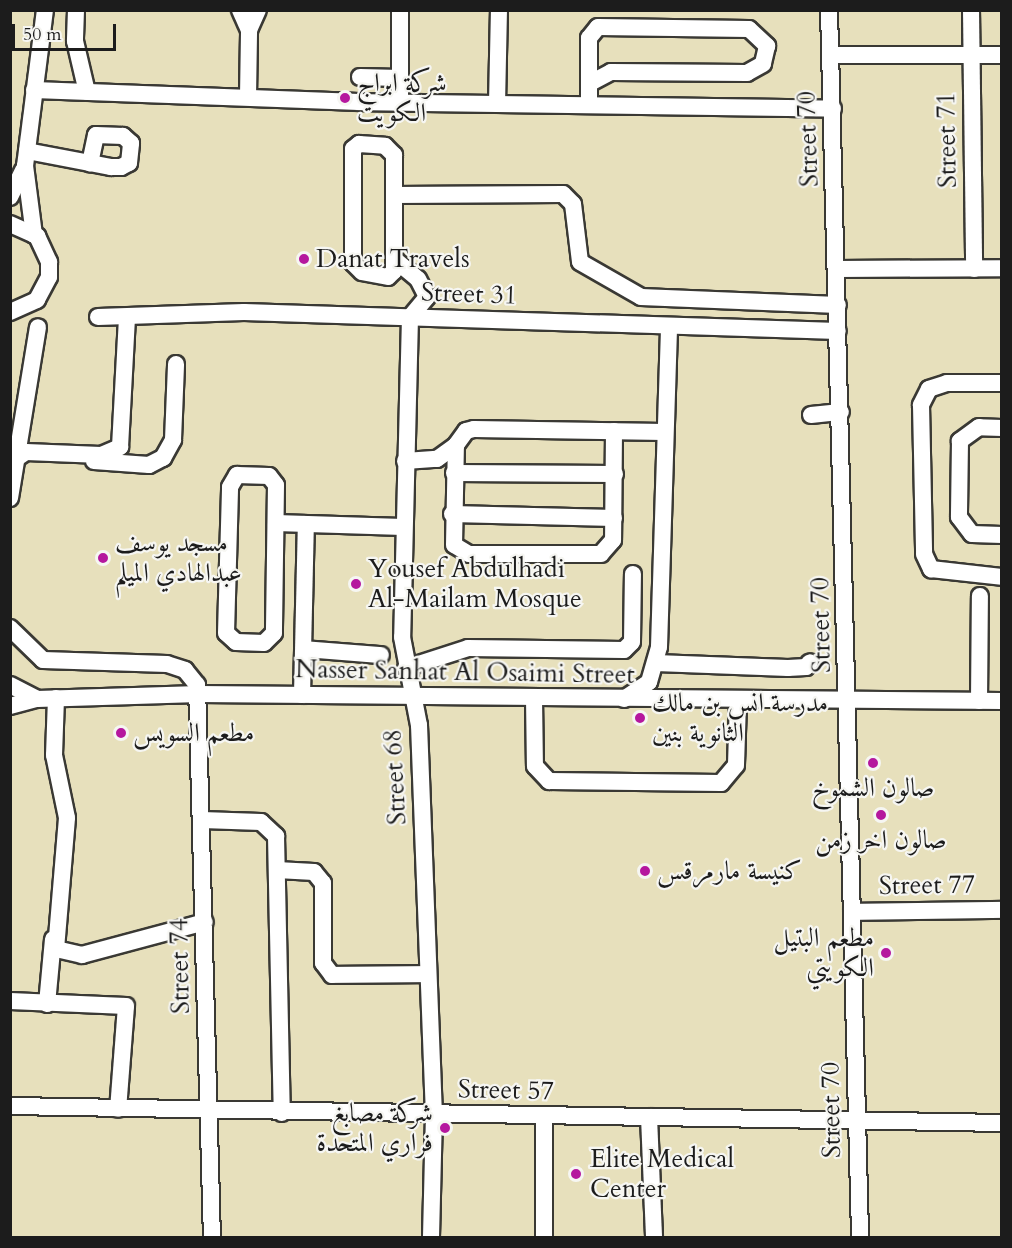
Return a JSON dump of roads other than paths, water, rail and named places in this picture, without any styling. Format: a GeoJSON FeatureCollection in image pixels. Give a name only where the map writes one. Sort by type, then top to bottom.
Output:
{"type":"FeatureCollection","features":[{"type":"Feature","properties":{"kind":"street"},"geometry":{"type":"LineString","coordinates":[[34,235],[26,159],[45,10]]}},
{"type":"Feature","properties":{"kind":"street"},"geometry":{"type":"LineString","coordinates":[[76,10],[75,41],[87,92]]}},
{"type":"Feature","properties":{"kind":"street"},"geometry":{"type":"LineString","coordinates":[[240,10],[249,30]]}},
{"type":"Feature","properties":{"kind":"street"},"geometry":{"type":"LineString","coordinates":[[248,97],[249,30],[258,10]]}},
{"type":"Feature","properties":{"kind":"street"},"geometry":{"type":"LineString","coordinates":[[400,10],[400,102]]}},
{"type":"Feature","properties":{"kind":"street"},"geometry":{"type":"LineString","coordinates":[[497,104],[499,10]]}},
{"type":"Feature","properties":{"kind":"street","name":"Street 70"},"geometry":{"type":"LineString","coordinates":[[829,10],[838,269],[860,1238]]}},
{"type":"Feature","properties":{"kind":"street","name":"Street 71"},"geometry":{"type":"LineString","coordinates":[[971,10],[974,269]]}},
{"type":"Feature","properties":{"kind":"street"},"geometry":{"type":"LineString","coordinates":[[589,105],[590,38],[598,27],[749,29],[767,46],[763,64],[747,73],[611,72],[590,83]]}},
{"type":"Feature","properties":{"kind":"street"},"geometry":{"type":"LineString","coordinates":[[831,55],[1002,55]]}},
{"type":"Feature","properties":{"kind":"street"},"geometry":{"type":"LineString","coordinates":[[589,60],[611,72]]}},
{"type":"Feature","properties":{"kind":"street"},"geometry":{"type":"LineString","coordinates":[[360,77],[400,78]]}},
{"type":"Feature","properties":{"kind":"street"},"geometry":{"type":"LineString","coordinates":[[34,90],[400,102],[833,109]]}},
{"type":"Feature","properties":{"kind":"street"},"geometry":{"type":"LineString","coordinates":[[356,145],[392,151],[394,195],[394,259],[388,277],[362,272],[353,263],[356,145]]}},
{"type":"Feature","properties":{"kind":"street"},"geometry":{"type":"LineString","coordinates":[[26,159],[90,163]]}},
{"type":"Feature","properties":{"kind":"street"},"geometry":{"type":"LineString","coordinates":[[10,197],[26,159]]}},
{"type":"Feature","properties":{"kind":"street"},"geometry":{"type":"LineString","coordinates":[[394,195],[563,194],[573,204],[580,262],[641,297],[838,304]]}},
{"type":"Feature","properties":{"kind":"street"},"geometry":{"type":"LineString","coordinates":[[10,224],[34,235],[45,248],[49,277],[18,309],[10,327]]}},
{"type":"Feature","properties":{"kind":"street"},"geometry":{"type":"LineString","coordinates":[[394,259],[418,279],[427,297],[410,317]]}},
{"type":"Feature","properties":{"kind":"street"},"geometry":{"type":"LineString","coordinates":[[838,269],[1002,268]]}},
{"type":"Feature","properties":{"kind":"street","name":"Street 31"},"geometry":{"type":"LineString","coordinates":[[98,317],[244,312],[669,328],[838,331]]}},
{"type":"Feature","properties":{"kind":"street"},"geometry":{"type":"LineString","coordinates":[[14,460],[35,452],[102,455],[120,447],[127,317]]}},
{"type":"Feature","properties":{"kind":"street","name":"Street 68"},"geometry":{"type":"LineString","coordinates":[[410,317],[404,527],[406,668],[419,724],[434,1114],[431,1238]]}},
{"type":"Feature","properties":{"kind":"street"},"geometry":{"type":"LineString","coordinates":[[10,498],[14,460],[38,327]]}},
{"type":"Feature","properties":{"kind":"street"},"geometry":{"type":"LineString","coordinates":[[624,699],[650,682],[656,663],[669,328]]}},
{"type":"Feature","properties":{"kind":"street"},"geometry":{"type":"LineString","coordinates":[[14,460],[148,465],[163,458],[173,440],[176,364]]}},
{"type":"Feature","properties":{"kind":"street"},"geometry":{"type":"LineString","coordinates":[[1002,382],[947,383],[929,389],[921,405],[924,554],[930,569],[947,575],[1002,577]]}},
{"type":"Feature","properties":{"kind":"street"},"geometry":{"type":"LineString","coordinates":[[811,415],[841,412]]}},
{"type":"Feature","properties":{"kind":"street"},"geometry":{"type":"LineString","coordinates":[[1002,428],[979,427],[960,441],[959,507],[963,528],[972,534],[1002,535]]}},
{"type":"Feature","properties":{"kind":"street"},"geometry":{"type":"LineString","coordinates":[[405,461],[429,461],[456,445],[474,429],[664,432]]}},
{"type":"Feature","properties":{"kind":"street"},"geometry":{"type":"LineString","coordinates":[[456,445],[452,514],[454,545],[480,555],[601,554],[613,540],[614,431]]}},
{"type":"Feature","properties":{"kind":"street"},"geometry":{"type":"LineString","coordinates":[[429,461],[454,478],[615,474]]}},
{"type":"Feature","properties":{"kind":"street"},"geometry":{"type":"LineString","coordinates":[[234,477],[272,478],[276,523],[274,633],[264,643],[232,641],[226,628],[234,477]]}},
{"type":"Feature","properties":{"kind":"street"},"geometry":{"type":"LineString","coordinates":[[452,514],[614,518]]}},
{"type":"Feature","properties":{"kind":"street"},"geometry":{"type":"LineString","coordinates":[[276,523],[404,527]]}},
{"type":"Feature","properties":{"kind":"street"},"geometry":{"type":"LineString","coordinates":[[302,695],[306,524]]}},
{"type":"Feature","properties":{"kind":"street"},"geometry":{"type":"LineString","coordinates":[[406,668],[468,648],[624,650],[632,642],[633,574]]}},
{"type":"Feature","properties":{"kind":"street"},"geometry":{"type":"LineString","coordinates":[[979,701],[980,596]]}},
{"type":"Feature","properties":{"kind":"street"},"geometry":{"type":"LineString","coordinates":[[10,628],[43,660],[176,666],[192,676],[199,694]]}},
{"type":"Feature","properties":{"kind":"street"},"geometry":{"type":"LineString","coordinates":[[304,649],[381,655]]}},
{"type":"Feature","properties":{"kind":"street"},"geometry":{"type":"LineString","coordinates":[[656,663],[788,668],[810,662]]}},
{"type":"Feature","properties":{"kind":"street","name":"Nasser Sanhat Al Osaimi Street"},"geometry":{"type":"LineString","coordinates":[[10,686],[37,699]]}},
{"type":"Feature","properties":{"kind":"street","name":"Nasser Sanhat Al Osaimi Street"},"geometry":{"type":"LineString","coordinates":[[10,706],[37,699],[199,694],[848,702],[1002,701]]}},
{"type":"Feature","properties":{"kind":"street","name":"Street 74"},"geometry":{"type":"LineString","coordinates":[[199,694],[212,1238]]}},
{"type":"Feature","properties":{"kind":"street"},"geometry":{"type":"LineString","coordinates":[[46,1004],[67,818],[54,755],[56,698]]}},
{"type":"Feature","properties":{"kind":"street"},"geometry":{"type":"LineString","coordinates":[[534,698],[535,766],[549,781],[722,783],[736,765],[738,700]]}},
{"type":"Feature","properties":{"kind":"street"},"geometry":{"type":"LineString","coordinates":[[202,820],[269,825],[276,836],[282,1113]]}},
{"type":"Feature","properties":{"kind":"street"},"geometry":{"type":"LineString","coordinates":[[277,870],[314,872],[323,883],[323,963],[332,975],[428,974]]}},
{"type":"Feature","properties":{"kind":"street","name":"Street 77"},"geometry":{"type":"LineString","coordinates":[[852,912],[1002,910]]}},
{"type":"Feature","properties":{"kind":"street"},"geometry":{"type":"LineString","coordinates":[[53,939],[60,952],[82,955],[205,922]]}},
{"type":"Feature","properties":{"kind":"street"},"geometry":{"type":"LineString","coordinates":[[10,1001],[126,1005],[118,1109]]}},
{"type":"Feature","properties":{"kind":"street","name":"Street 57"},"geometry":{"type":"LineString","coordinates":[[10,1106],[209,1112],[1002,1123]]}},
{"type":"Feature","properties":{"kind":"street"},"geometry":{"type":"LineString","coordinates":[[544,1116],[544,1238]]}},
{"type":"Feature","properties":{"kind":"street"},"geometry":{"type":"LineString","coordinates":[[649,1117],[654,1238]]}},
{"type":"Feature","properties":{"kind":"place","name":"شركة ابراج الكويت"},"geometry":{"type":"Point","coordinates":[345,98]}},
{"type":"Feature","properties":{"kind":"place","name":"Danat Travels"},"geometry":{"type":"Point","coordinates":[304,259]}},
{"type":"Feature","properties":{"kind":"place","name":"مسجد يوسف عبدالهادي الميلم"},"geometry":{"type":"Point","coordinates":[103,558]}},
{"type":"Feature","properties":{"kind":"place","name":"Yousef Abdulhadi Al-Mailam Mosque"},"geometry":{"type":"Point","coordinates":[356,584]}},
{"type":"Feature","properties":{"kind":"place","name":"مدرسة انس بن مالك الثانوية بنين"},"geometry":{"type":"Point","coordinates":[640,718]}},
{"type":"Feature","properties":{"kind":"place","name":"مطعم السويس"},"geometry":{"type":"Point","coordinates":[121,733]}},
{"type":"Feature","properties":{"kind":"place","name":"صالون الشموخ"},"geometry":{"type":"Point","coordinates":[873,763]}},
{"type":"Feature","properties":{"kind":"place","name":"صالون اخر زمن"},"geometry":{"type":"Point","coordinates":[881,815]}},
{"type":"Feature","properties":{"kind":"place","name":"كنيسة مارمرقس"},"geometry":{"type":"Point","coordinates":[645,871]}},
{"type":"Feature","properties":{"kind":"place","name":"مطعم البتيل الكويتي"},"geometry":{"type":"Point","coordinates":[886,953]}},
{"type":"Feature","properties":{"kind":"place","name":"شركة مصابغ فراري المتحدة"},"geometry":{"type":"Point","coordinates":[445,1128]}},
{"type":"Feature","properties":{"kind":"place","name":"Elite Medical Center"},"geometry":{"type":"Point","coordinates":[576,1174]}}]}
